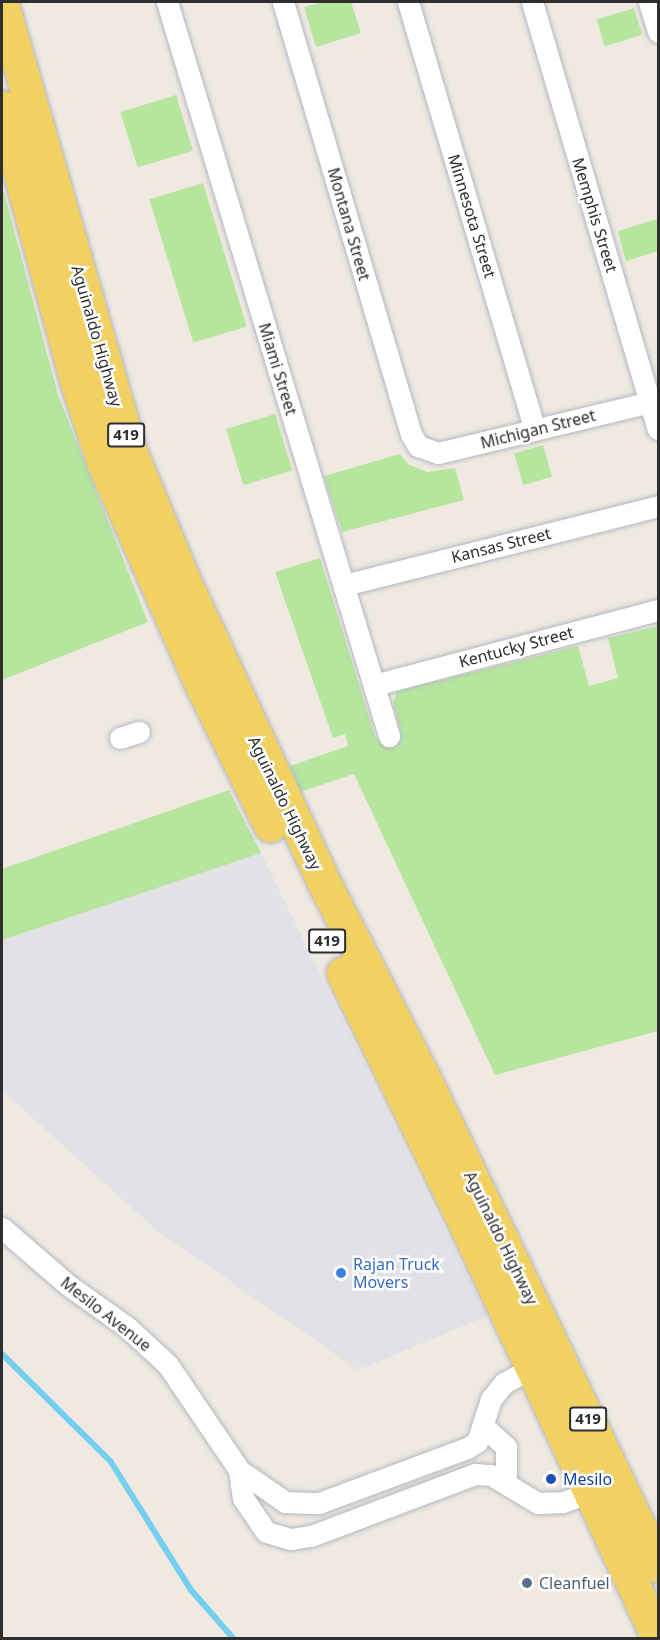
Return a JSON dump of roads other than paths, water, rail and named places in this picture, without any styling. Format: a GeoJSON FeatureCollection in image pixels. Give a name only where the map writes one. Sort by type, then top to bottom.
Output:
{"type":"FeatureCollection","features":[{"type":"Feature","properties":{"kind":"main road","name":"Aguinaldo Highway"},"geometry":{"type":"LineString","coordinates":[[2,4],[132,456],[216,682]]}},
{"type":"Feature","properties":{"kind":"main road","name":"Aguinaldo Highway"},"geometry":{"type":"LineString","coordinates":[[2,106],[78,386],[104,464],[216,682],[544,1361],[603,1487],[658,1638]]}},
{"type":"Feature","properties":{"kind":"main road","name":"Aguinaldo Highway"},"geometry":{"type":"LineString","coordinates":[[603,1487],[658,1566]]}},
{"type":"Feature","properties":{"kind":"street","name":"Miami Street"},"geometry":{"type":"LineString","coordinates":[[167,2],[389,736]]}},
{"type":"Feature","properties":{"kind":"street","name":"Montana Street"},"geometry":{"type":"LineString","coordinates":[[283,2],[411,434],[418,446]]}},
{"type":"Feature","properties":{"kind":"street","name":"Minnesota Street"},"geometry":{"type":"LineString","coordinates":[[408,2],[535,430]]}},
{"type":"Feature","properties":{"kind":"street","name":"Memphis Street"},"geometry":{"type":"LineString","coordinates":[[531,2],[654,401],[658,429]]}},
{"type":"Feature","properties":{"kind":"street"},"geometry":{"type":"LineString","coordinates":[[649,2],[658,32]]}},
{"type":"Feature","properties":{"kind":"street","name":"Michigan Street"},"geometry":{"type":"LineString","coordinates":[[418,446],[438,453],[654,401]]}},
{"type":"Feature","properties":{"kind":"street","name":"Kansas Street"},"geometry":{"type":"LineString","coordinates":[[344,585],[658,506]]}},
{"type":"Feature","properties":{"kind":"street","name":"Kentucky Street"},"geometry":{"type":"LineString","coordinates":[[374,684],[658,610]]}},
{"type":"Feature","properties":{"kind":"street","name":"Mesilo Avenue"},"geometry":{"type":"LineString","coordinates":[[2,1228],[68,1286],[128,1327],[168,1365],[238,1470],[285,1502],[298,1505],[319,1503],[467,1448],[477,1442],[484,1427],[490,1399],[504,1383],[544,1361]]}},
{"type":"Feature","properties":{"kind":"street"},"geometry":{"type":"LineString","coordinates":[[484,1427],[506,1447],[506,1483]]}},
{"type":"Feature","properties":{"kind":"street"},"geometry":{"type":"LineString","coordinates":[[430,1463],[438,1486]]}},
{"type":"Feature","properties":{"kind":"street","name":"Mesilo Avenue"},"geometry":{"type":"LineString","coordinates":[[238,1470],[243,1498],[250,1513],[266,1532],[291,1539],[311,1536],[438,1486],[475,1474],[490,1475],[538,1503],[562,1503],[603,1487]]}},
{"type":"Feature","properties":{"kind":"waterway"},"geometry":{"type":"LineString","coordinates":[[2,1354],[111,1462],[191,1590],[233,1638]]}},
{"type":"Feature","properties":{"kind":"place","name":"Rajan Truck Movers"},"geometry":{"type":"Point","coordinates":[341,1273]}},
{"type":"Feature","properties":{"kind":"place","name":"Mesilo"},"geometry":{"type":"Point","coordinates":[551,1479]}},
{"type":"Feature","properties":{"kind":"place","name":"Cleanfuel"},"geometry":{"type":"Point","coordinates":[527,1583]}}]}
